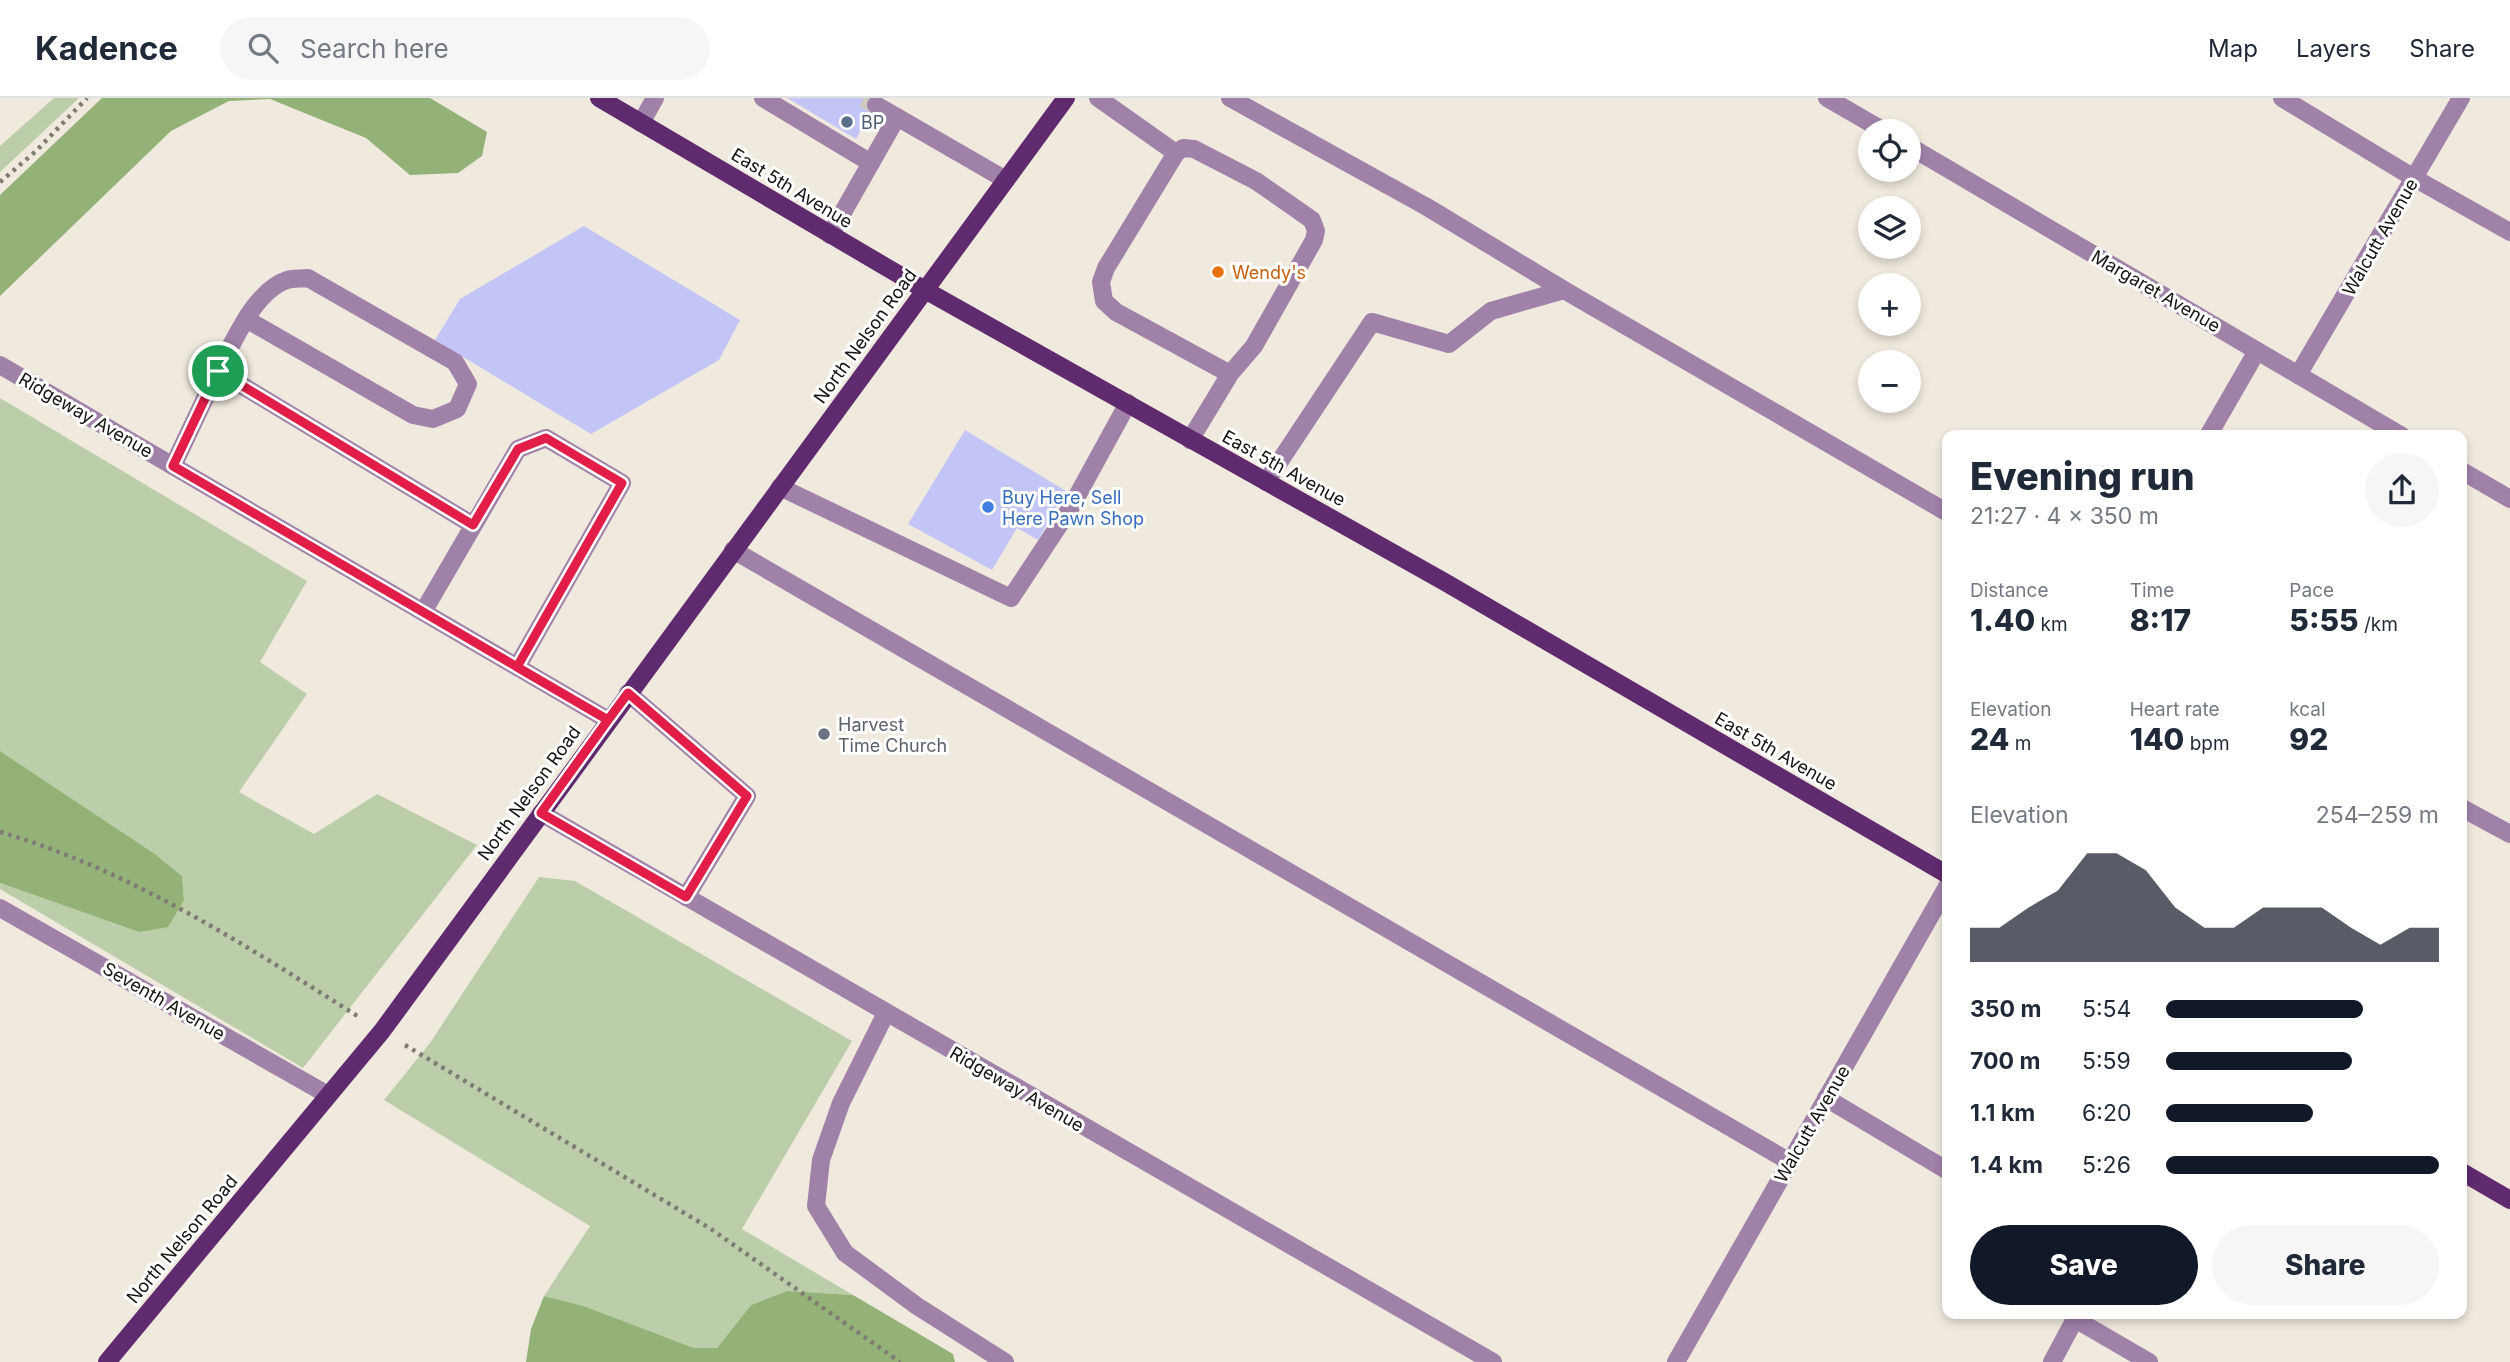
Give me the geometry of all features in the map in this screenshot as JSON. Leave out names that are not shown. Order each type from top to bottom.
[{"type":"main road","name":"East 5th Avenue","points":[[599,98],[925,290],[1443,581],[1942,872]]},
{"type":"main road","name":"North Nelson Road","points":[[107,1362],[382,1031],[1066,98]]},
{"type":"main road","points":[[2467,1175],[2510,1200]]},
{"type":"street","points":[[641,123],[655,98]]},
{"type":"street","points":[[762,98],[871,163]]},
{"type":"street","points":[[1098,98],[1176,153]]},
{"type":"street","points":[[1230,98],[1427,207],[1564,290],[1942,510]]},
{"type":"street","points":[[1827,98],[1863,119]]},
{"type":"street","points":[[2282,98],[2510,232]]},
{"type":"street","name":"Walcutt Avenue","points":[[2298,375],[2461,98]]},
{"type":"street","points":[[876,105],[1006,180]]},
{"type":"street","points":[[830,235],[897,117]]},
{"type":"street","points":[[1191,440],[1235,368],[1254,346],[1314,240],[1316,231],[1312,220],[1256,181],[1194,149],[1183,148],[1176,153],[1106,268],[1101,282],[1104,301],[1116,312],[1235,368]]},
{"type":"street","name":"Margaret Avenue","points":[[1921,153],[2392,430]]},
{"type":"street","points":[[173,466],[246,319],[272,288],[288,279],[308,278],[455,362],[468,384],[457,409],[433,419],[412,415],[246,319]]},
{"type":"street","points":[[1266,482],[1372,322],[1449,344],[1491,311],[1564,290]]},
{"type":"street","points":[[2211,430],[2257,351]]},
{"type":"street","name":"Ridgeway Avenue","points":[[0,365],[608,720]]},
{"type":"street","points":[[218,371],[473,525]]},
{"type":"street","points":[[780,486],[1011,598],[1077,496],[1128,403]]},
{"type":"street","points":[[423,612],[518,449],[546,438],[622,483],[517,667]]},
{"type":"street","points":[[2467,474],[2510,499]]},
{"type":"street","points":[[733,550],[1790,1163]]},
{"type":"street","points":[[628,693],[747,796],[686,897]]},
{"type":"street","points":[[2467,811],[2510,834]]},
{"type":"street","name":"Ridgeway Avenue","points":[[541,813],[1493,1362]]},
{"type":"street","name":"Walcutt Avenue","points":[[1676,1362],[1942,895]]},
{"type":"street","name":"Seventh Avenue","points":[[0,908],[328,1095]]},
{"type":"street","points":[[886,1013],[841,1103],[821,1160],[816,1206],[845,1253],[917,1306],[1005,1362]]},
{"type":"street","points":[[1826,1098],[1942,1167]]},
{"type":"street","points":[[2052,1362],[2075,1319]]},
{"type":"street","points":[[2079,1319],[2149,1362]]},
{"type":"path","points":[[0,182],[87,98]]},
{"type":"path","points":[[0,832],[89,863],[244,944],[382,1031],[711,1229],[900,1362]]},
{"type":"green space","points":[[54,98],[79,98],[0,172],[0,146]]},
{"type":"green space","points":[[102,98],[430,98],[487,132],[482,156],[458,173],[410,175],[366,138],[270,99],[229,101],[171,131],[0,296],[0,195]]},
{"type":"green space","points":[[0,398],[307,581],[260,662],[307,694],[239,792],[314,834],[377,794],[477,845],[303,1068],[0,889],[0,883],[139,932],[184,900],[182,876],[155,854],[0,751]]},
{"type":"green space","points":[[0,751],[155,854],[182,876],[184,900],[168,927],[139,932],[0,883]]},
{"type":"green space","points":[[539,877],[575,881],[852,1041],[742,1229],[853,1295],[787,1291],[751,1305],[717,1348],[694,1348],[584,1306],[544,1296],[590,1226],[384,1100],[430,1043]]},
{"type":"green space","points":[[787,1291],[853,1295],[953,1354],[955,1362],[526,1362],[531,1329],[544,1296],[584,1306],[694,1348],[717,1348],[751,1305]]},
{"type":"building","name":"BP","points":[[787,98],[880,98],[856,139]]},
{"type":"building","points":[[584,226],[740,320],[719,360],[591,434],[435,340],[460,299]]},
{"type":"building","name":"Buy Here, Sell Here Pawn Shop","points":[[965,430],[1066,491],[1038,540],[1017,528],[992,570],[908,524]]},
{"type":"tunnel","points":[[864,98],[876,105]]},
{"type":"place","name":"BP","points":[[847,122]]},
{"type":"place","name":"Wendy's","points":[[1218,272]]},
{"type":"place","name":"Buy Here, Sell Here Pawn Shop","points":[[988,507]]},
{"type":"place","name":"Harvest Time Church","points":[[824,734]]},
{"type":"route","points":[[218,371],[173,466],[517,667],[608,720],[541,813],[686,897],[747,796],[628,693],[608,720],[517,667],[622,483],[546,438],[518,449],[473,525],[218,371]]}]
